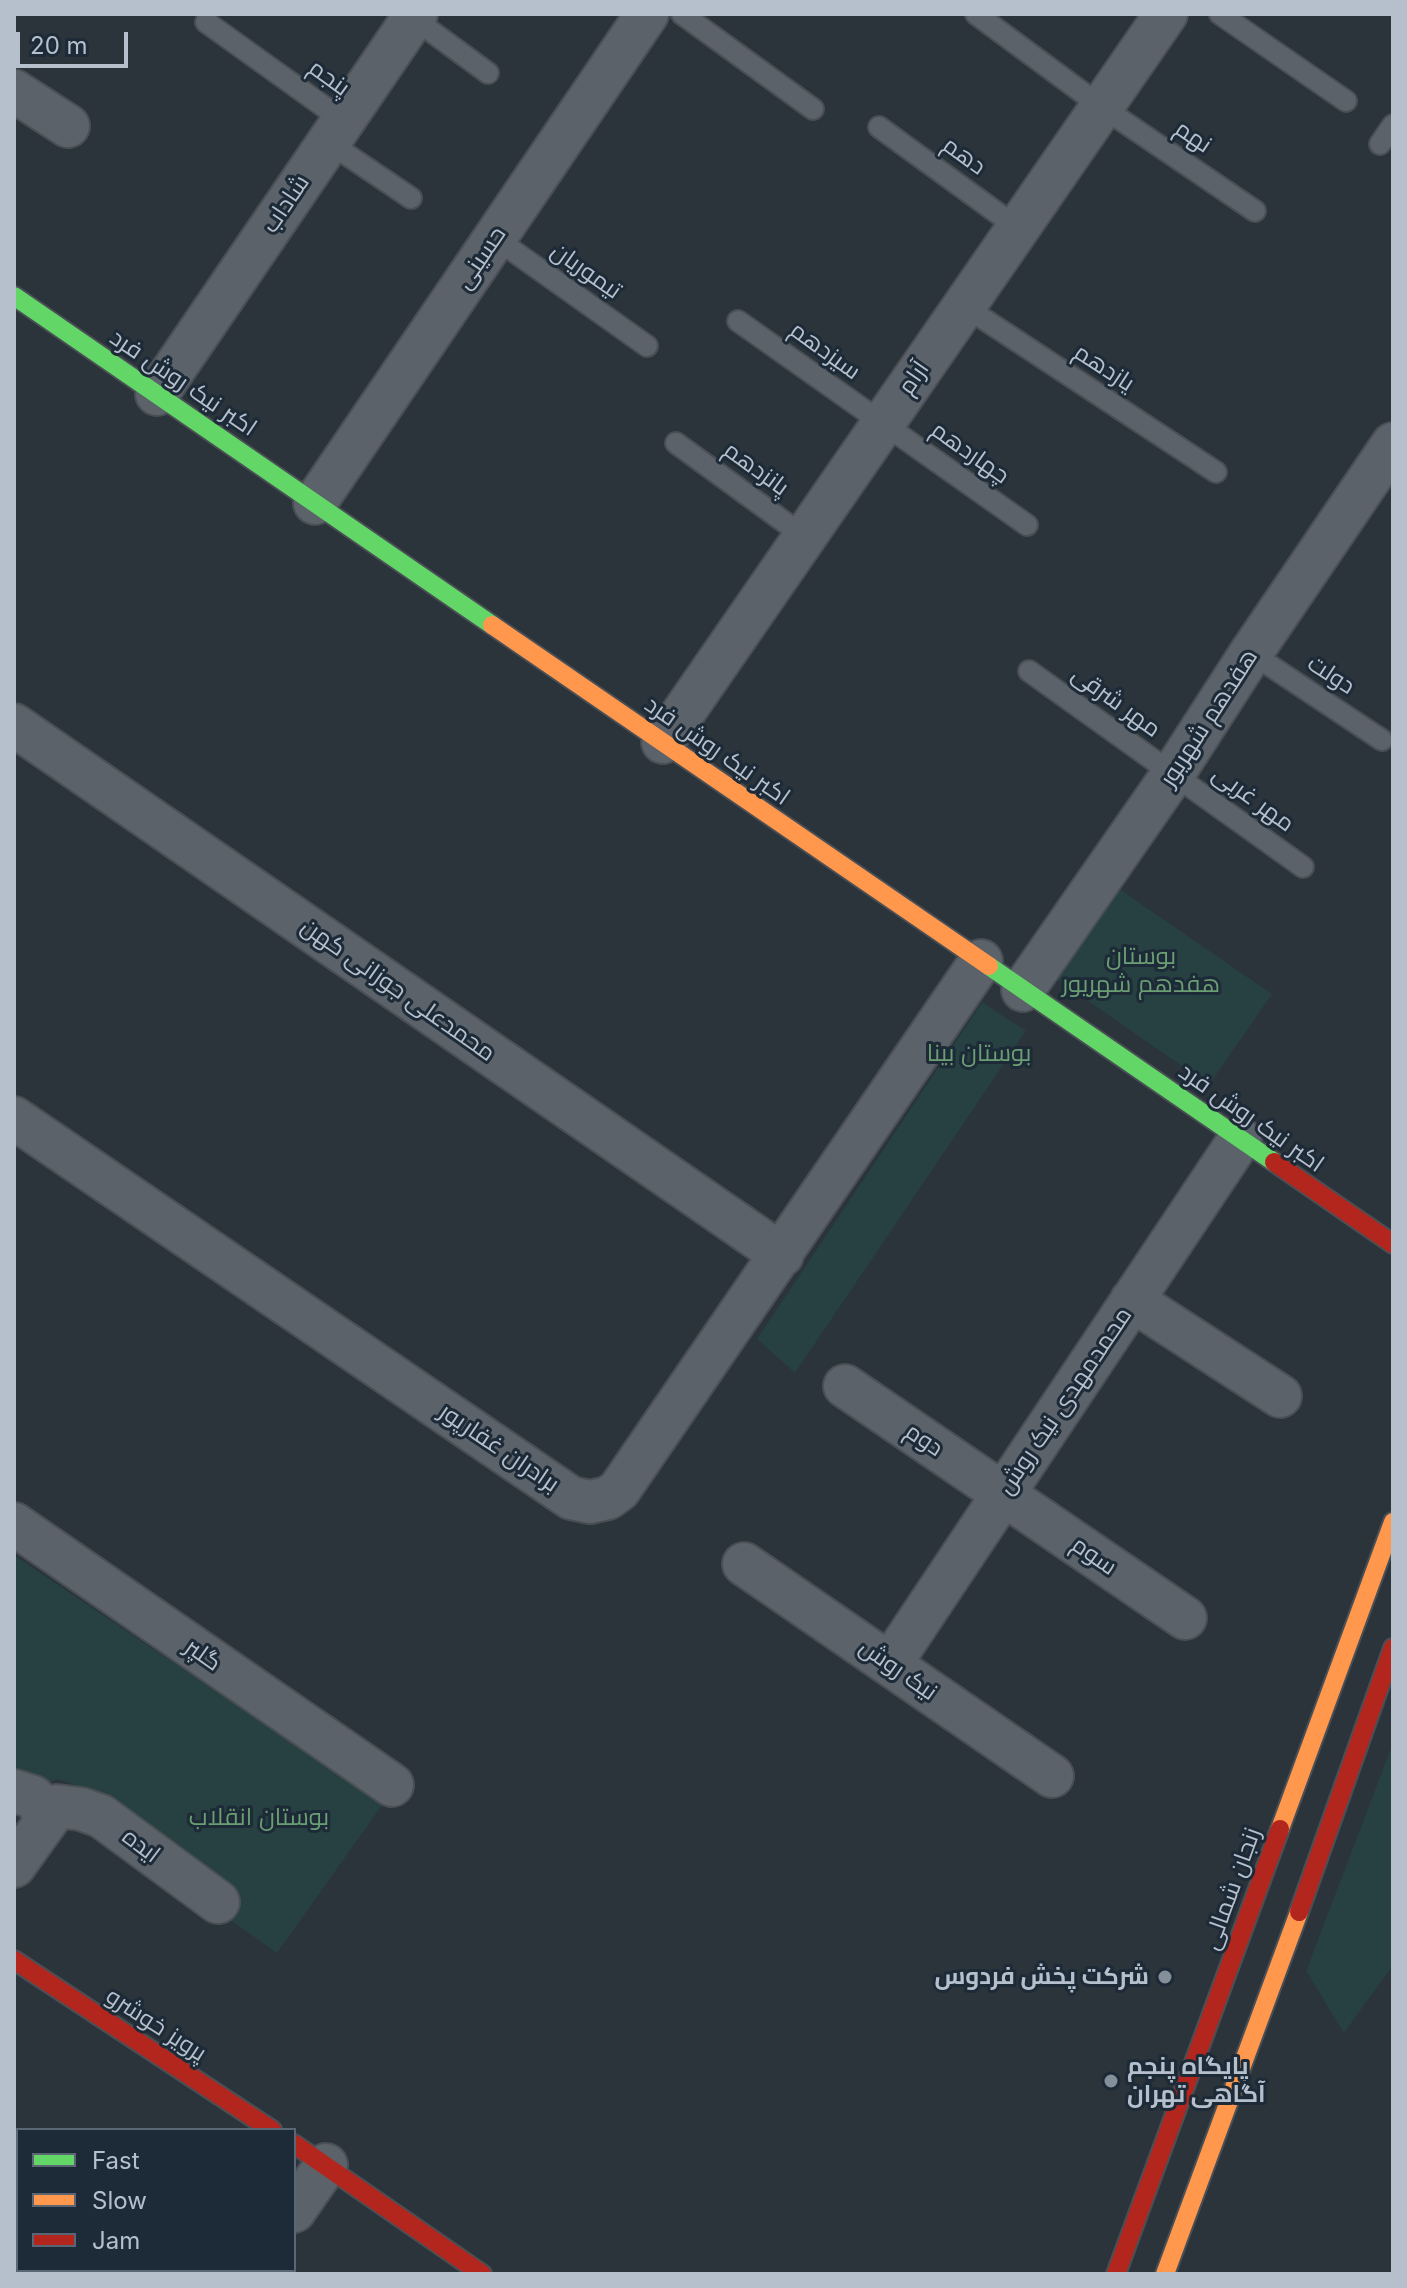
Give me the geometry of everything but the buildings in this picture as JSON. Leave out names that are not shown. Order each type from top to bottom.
[{"type":"street","name":"حسینی","points":[[315,503],[647,14]]},
{"type":"street","name":"آرام","points":[[663,742],[1166,14]]},
{"type":"street","name":"شاداب","points":[[157,394],[415,16]]},
{"type":"street","points":[[14,91],[68,126]]},
{"type":"street","name":"اکبر نیک روش فرد","points":[[14,296],[1393,1244]]},
{"type":"street","name":"هفدهم شهریور","points":[[1023,990],[1173,774],[1393,444]]},
{"type":"street","name":"محمدعلی جوزانی کهن","points":[[14,725],[782,1255]]},
{"type":"street","name":"برادران غفارپور","points":[[14,1118],[571,1498],[590,1502],[608,1498],[619,1490],[981,961]]},
{"type":"street","name":"محمدمهدی نیک روش","points":[[890,1664],[1240,1139]]},
{"type":"street","points":[[1132,1300],[1280,1396]]},
{"type":"street","name":"دوم","points":[[845,1386],[1003,1493]]},
{"type":"street","name":"سوم","points":[[1003,1493],[1185,1618]]},
{"type":"street","name":"زنجان شمالی","points":[[1116,2274],[1393,1522]]},
{"type":"street","name":"گلپر","points":[[14,1524],[392,1785]]},
{"type":"street","name":"نیک روش","points":[[744,1564],[1052,1776]]},
{"type":"street","points":[[1165,2274],[1251,2046],[1393,1648]]},
{"type":"street","points":[[14,1791],[33,1797],[51,1814],[14,1866]]},
{"type":"street","name":"ایده","points":[[51,1814],[81,1809],[101,1816],[218,1902]]},
{"type":"street","name":"پرویز خوشرو","points":[[14,1960],[269,2128]]},
{"type":"street","points":[[296,2204],[310,2155],[482,2274]]},
{"type":"lane","points":[[682,14],[813,109]]},
{"type":"lane","name":"نهم","points":[[976,14],[1102,107],[1255,211]]},
{"type":"lane","points":[[1220,14],[1346,101]]},
{"type":"lane","points":[[415,16],[488,73]]},
{"type":"lane","name":"پنجم","points":[[206,22],[411,198]]},
{"type":"lane","points":[[1380,144],[1393,125]]},
{"type":"lane","name":"دهم","points":[[879,127],[1018,228]]},
{"type":"lane","name":"تیموریان","points":[[495,238],[647,346]]},
{"type":"lane","name":"یازدهم","points":[[964,306],[1216,472]]},
{"type":"lane","name":"سیزدهم","points":[[738,321],[882,424]]},
{"type":"lane","name":"چهاردهم","points":[[882,424],[1027,525]]},
{"type":"lane","name":"پانزدهم","points":[[676,443],[805,537]]},
{"type":"lane","name":"دولت","points":[[1251,653],[1382,740]]},
{"type":"lane","name":"مهر شرقی","points":[[1029,671],[1173,774]]},
{"type":"lane","name":"مهر غربی","points":[[1173,774],[1303,867]]},
{"type":"green space","name":"بوستان هفدهم شهریور","points":[[1118,888],[1272,994],[1209,1085],[1055,978]]},
{"type":"green space","name":"بوستان بینا","points":[[982,1002],[1026,1031],[795,1373],[757,1339]]},
{"type":"green space","name":"بوستان انقلاب","points":[[14,1555],[383,1804],[277,1953],[219,1912],[228,1896],[78,1786],[57,1779],[45,1784],[14,1775]]},
{"type":"green space","points":[[1393,1743],[1393,1965],[1344,2033],[1306,1971]]},
{"type":"traffic: fast","points":[[14,296],[492,625]]},
{"type":"traffic: fast","points":[[989,966],[1274,1162]]},
{"type":"traffic: slow","points":[[492,625],[989,966]]},
{"type":"traffic: slow","points":[[1280,1829],[1393,1522]]},
{"type":"traffic: slow","points":[[1165,2274],[1299,1912]]},
{"type":"traffic: jam","points":[[1274,1162],[1393,1244]]},
{"type":"traffic: jam","points":[[1299,1912],[1393,1648]]},
{"type":"traffic: jam","points":[[1116,2274],[1280,1829]]},
{"type":"traffic: jam","points":[[14,1960],[269,2128]]},
{"type":"traffic: jam","points":[[296,2145],[482,2274]]},
{"type":"place","name":"شركت پخش فردوس","points":[[1165,1977]]},
{"type":"place","name":"پایگاه پنجم آگاهی تهران","points":[[1111,2081]]}]
